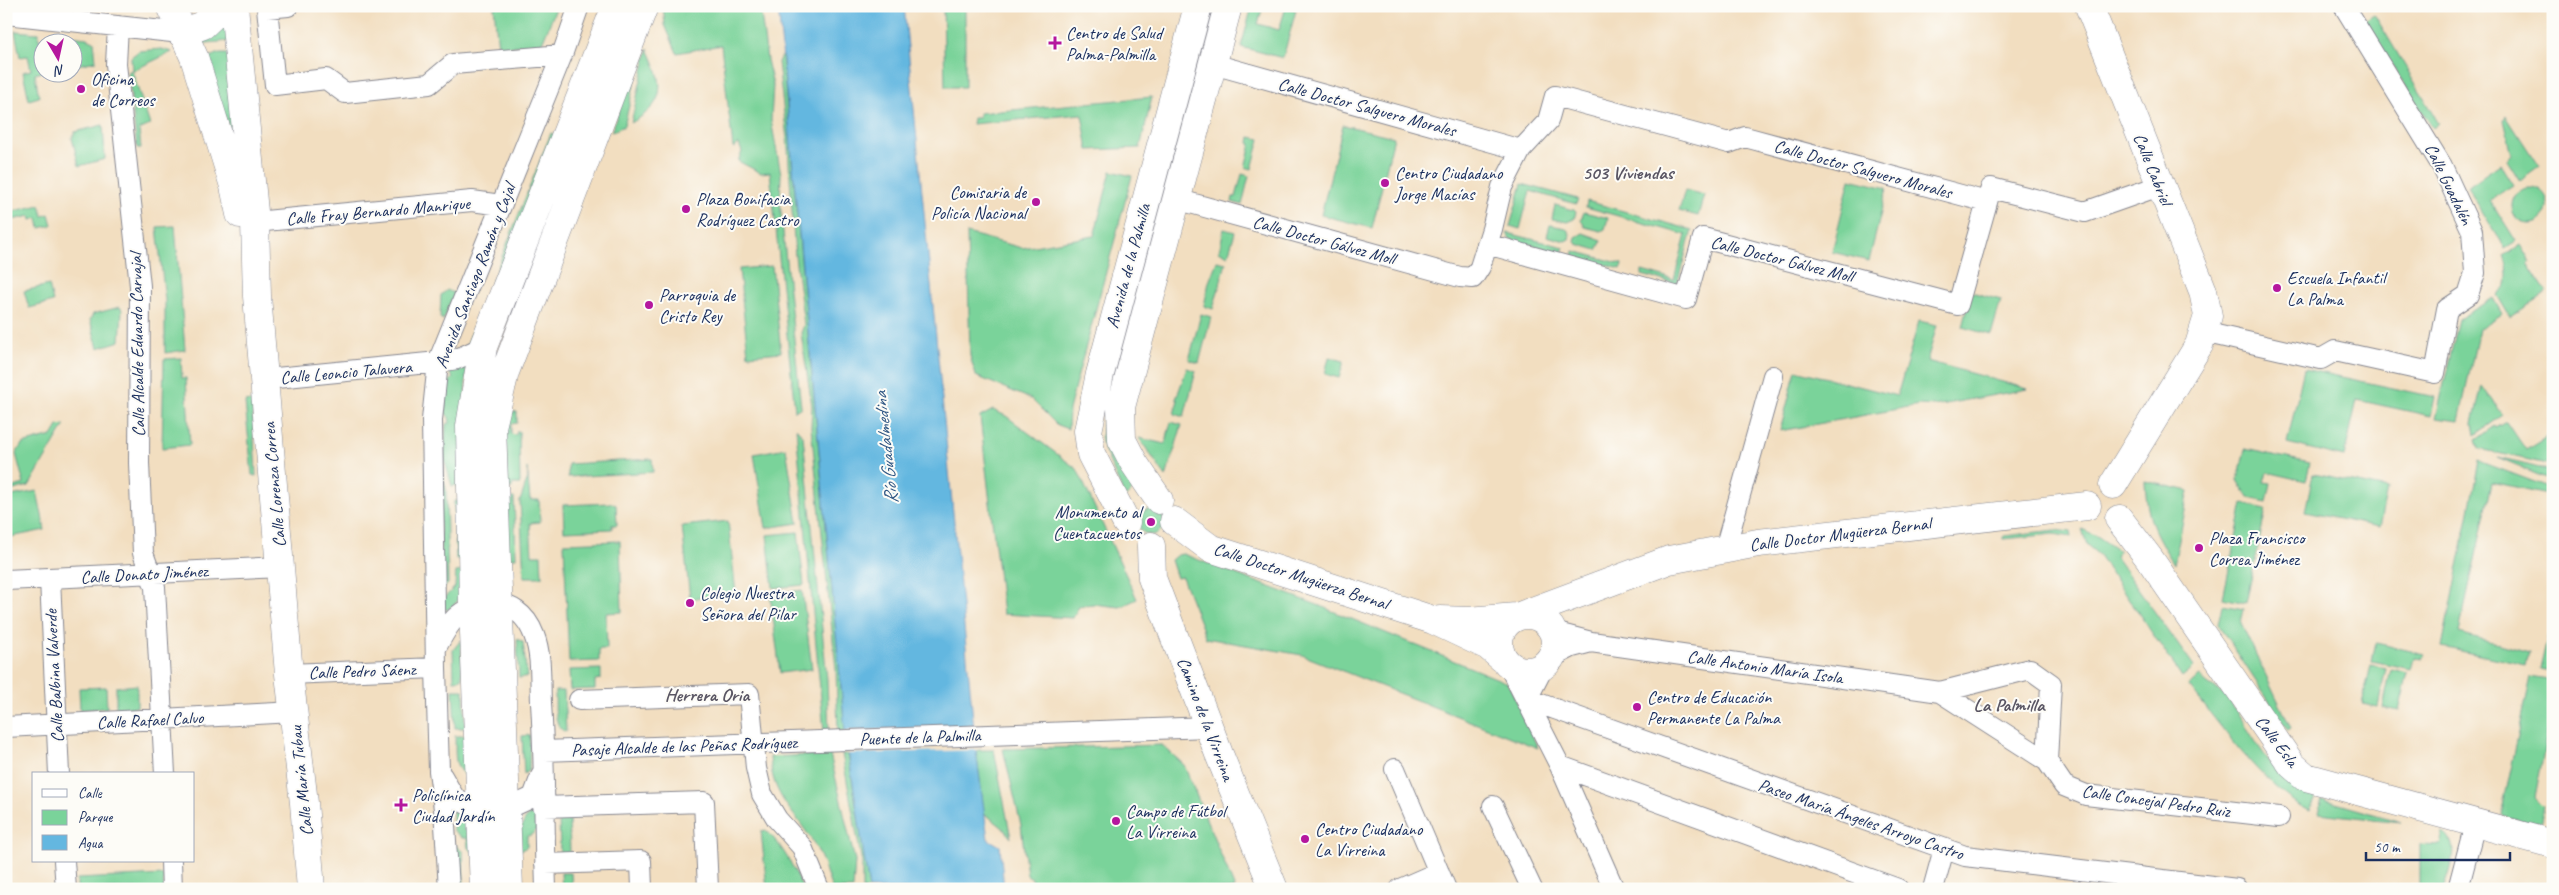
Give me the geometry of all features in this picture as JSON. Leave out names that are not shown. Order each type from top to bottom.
[{"type":"main road","name":"Calle Lorenza Correa","points":[[172,6],[181,32],[194,57],[234,186],[257,296]]},
{"type":"main road","points":[[181,32],[203,25],[223,6]]},
{"type":"main road","name":"Calle Lorenza Correa","points":[[234,6],[255,222],[257,296],[266,379],[289,674]]},
{"type":"main road","name":"Avenida Santiago Ramón y Cajal","points":[[484,889],[493,811],[486,604],[470,426],[483,347],[616,6]]},
{"type":"main road","name":"Avenida Santiago Ramón y Cajal","points":[[486,604],[492,427],[505,372],[644,6]]},
{"type":"main road","name":"Avenida de la Palmilla","points":[[1126,522],[1090,454],[1088,430],[1100,374],[1198,6]]},
{"type":"main road","name":"Avenida de la Palmilla","points":[[1166,511],[1134,463],[1122,440],[1121,407],[1228,6]]},
{"type":"main road","name":"Calle Cabriel","points":[[2089,6],[2159,186],[2203,291],[2208,316],[2193,356],[2112,485]]},
{"type":"main road","name":"Calle Lorenza Correa","points":[[234,186],[249,216],[255,222]]},
{"type":"main road","points":[[2102,484],[2112,485],[2121,491],[2125,500],[2125,510],[2119,519],[2109,523],[2099,522],[2091,516],[2086,506],[2088,496],[2093,488],[2102,484]]},
{"type":"main road","points":[[1151,499],[1166,511],[1168,538],[1151,546],[1133,539],[1126,522],[1131,508],[1137,502],[1151,499]]},
{"type":"main road","name":"Calle Doctor Mugüerza Bernal","points":[[1433,620],[1469,621],[1519,616],[1669,560],[1758,542],[2086,506]]},
{"type":"main road","name":"Calle Doctor Mugüerza Bernal","points":[[1166,511],[1210,548],[1433,620],[1488,646],[1505,661]]},
{"type":"main road","name":"Calle Esla","points":[[2119,519],[2292,765],[2306,777],[2553,844]]},
{"type":"main road","name":"Camino de la Virreina","points":[[1151,546],[1152,578],[1274,889]]},
{"type":"main road","name":"Calle Doctor Mugüerza Bernal","points":[[1550,646],[1599,585]]},
{"type":"main road","points":[[1519,616],[1541,619],[1550,646],[1527,672],[1516,670],[1505,661],[1499,650],[1499,634],[1506,624],[1519,616]]},
{"type":"main road","name":"Calle María Tubau","points":[[289,674],[311,889]]},
{"type":"main road","name":"Avenida Santiago Ramón y Cajal","points":[[493,811],[509,889]]},
{"type":"street","points":[[288,6],[267,8],[275,85],[326,79],[345,93],[429,84],[453,64],[562,55]]},
{"type":"street","name":"Avenida Santiago Ramón y Cajal","points":[[449,889],[444,809],[439,770],[436,668],[432,420],[438,362],[562,55],[579,6]]},
{"type":"street","name":"Calle Guadalén","points":[[2203,332],[2321,359],[2335,351],[2435,373],[2447,309],[2468,295],[2475,274],[2472,231],[2442,166],[2344,6]]},
{"type":"street","points":[[6,14],[181,32]]},
{"type":"street","name":"Calle Alcalde Eduardo Carvajal","points":[[118,26],[116,64],[140,286],[139,463],[143,554],[155,587],[165,772]]},
{"type":"street","name":"Calle Doctor Salguero Morales","points":[[1213,64],[1521,150],[1548,121],[1556,96],[1729,142],[1745,137],[1987,202]]},
{"type":"street","points":[[1487,244],[1502,186],[1521,150]]},
{"type":"street","points":[[1987,202],[1991,188],[2085,212],[2159,186]]},
{"type":"street","name":"Calle Doctor Gálvez Moll","points":[[1176,200],[1460,277],[1473,278],[1487,244],[1686,299],[1703,238],[1958,305],[1987,202]]},
{"type":"street","name":"Calle Fray Bernardo Manrique","points":[[255,222],[472,201],[501,205]]},
{"type":"street","name":"Calle Leoncio Talavera","points":[[266,379],[438,362],[457,359],[483,347]]},
{"type":"street","points":[[1725,549],[1773,376]]},
{"type":"street","name":"Calle Donato Jiménez","points":[[6,580],[281,567]]},
{"type":"street","name":"Calle Balbina Valverde","points":[[50,579],[59,772]]},
{"type":"street","points":[[486,604],[510,606],[516,610],[526,620],[534,635],[539,656],[544,751],[543,807],[546,889]]},
{"type":"street","name":"Avenida Santiago Ramón y Cajal","points":[[436,648],[446,628],[458,614],[486,604]]},
{"type":"street","name":"Calle Antonio María Isola","points":[[1550,646],[1591,642],[1940,692]]},
{"type":"street","points":[[1527,699],[1550,646]]},
{"type":"street","points":[[1505,661],[1527,699],[1560,766],[1614,889]]},
{"type":"street","name":"Calle Pedro Sáenz","points":[[289,674],[436,668]]},
{"type":"street","points":[[2030,670],[2051,684],[2047,761],[1940,692],[2030,670]]},
{"type":"street","points":[[579,700],[750,694],[753,743],[762,794],[777,819],[802,848],[819,889]]},
{"type":"street","name":"Paseo María Ángeles Arroyo Castro","points":[[1527,699],[1966,856],[2237,889]]},
{"type":"street","name":"Calle Rafael Calvo","points":[[6,727],[294,712]]},
{"type":"street","name":"Puente de la Palmilla","points":[[825,741],[1209,726]]},
{"type":"street","name":"Pasaje Alcalde de las Peñas Rodríguez","points":[[544,751],[825,741]]},
{"type":"street","name":"Calle Concejal Pedro Ruiz","points":[[2047,761],[2064,786],[2086,795],[2279,817]]},
{"type":"street","points":[[1560,766],[1898,889]]},
{"type":"street","points":[[1396,769],[1442,881],[1400,889]]},
{"type":"street","name":"Avenida Santiago Ramón y Cajal","points":[[439,770],[454,796],[493,811]]},
{"type":"street","points":[[493,811],[533,798],[543,772]]},
{"type":"street","points":[[543,807],[704,802],[708,889]]},
{"type":"street","points":[[1493,806],[1532,889]]},
{"type":"street","points":[[2458,889],[2475,824]]},
{"type":"street","points":[[1934,889],[1944,849]]},
{"type":"street","points":[[545,864],[641,861],[642,889]]},
{"type":"street","points":[[64,862],[66,889]]},
{"type":"street","points":[[171,862],[172,889]]},
{"type":"green space","points":[[494,6],[557,6],[542,43],[498,48]]},
{"type":"green space","points":[[663,6],[760,6],[767,60],[773,85],[771,120],[781,174],[780,202],[801,407],[795,411],[770,172],[761,173],[738,161],[742,152],[739,144],[733,148],[721,45],[677,53],[665,25]]},
{"type":"green space","points":[[943,6],[965,6],[965,87],[945,87]]},
{"type":"green space","points":[[1252,6],[1263,6],[1258,24],[1279,30],[1286,7],[1296,10],[1283,58],[1241,47]]},
{"type":"green space","points":[[2374,14],[2439,123],[2433,128],[2363,21]]},
{"type":"green space","points":[[223,21],[231,41],[206,43],[198,49],[198,37]]},
{"type":"green space","points":[[15,31],[32,32],[32,82],[36,82],[39,97],[29,100],[23,72],[31,70],[28,56],[20,57]]},
{"type":"green space","points":[[82,37],[94,41],[96,61],[82,64]]},
{"type":"green space","points":[[645,41],[624,126],[611,132]]},
{"type":"green space","points":[[161,49],[172,52],[132,71],[150,125],[139,130],[141,148],[137,148],[128,72],[132,70],[131,57],[139,51]]},
{"type":"green space","points":[[648,49],[658,73],[659,92],[657,100],[651,108],[643,116],[631,123]]},
{"type":"green space","points":[[216,54],[232,54],[238,150],[203,61]]},
{"type":"green space","points":[[782,55],[845,731],[838,731],[836,669],[811,427],[812,406],[801,333],[804,325],[795,256],[788,148],[778,62]]},
{"type":"green space","points":[[1152,97],[1140,148],[1088,150],[1082,114],[972,124],[973,118],[979,118],[979,113]]},
{"type":"green space","points":[[1183,105],[1190,107],[1151,253],[1146,254],[1144,251]]},
{"type":"green space","points":[[2506,116],[2539,167],[2520,181],[2507,160],[2512,154],[2504,120]]},
{"type":"green space","points":[[103,125],[105,159],[79,166],[72,138],[75,132]]},
{"type":"green space","points":[[1343,125],[1394,137],[1372,228],[1321,215]]},
{"type":"green space","points":[[551,133],[556,135],[479,334],[466,347]]},
{"type":"green space","points":[[1250,137],[1260,139],[1252,169],[1245,167],[1251,144],[1249,143]]},
{"type":"green space","points":[[2500,164],[2513,185],[2490,200],[2516,241],[2505,248],[2467,187]]},
{"type":"green space","points":[[1111,171],[1132,176],[1074,390],[1069,410],[1068,429],[1057,425],[1031,399],[976,376],[970,356],[967,233],[1022,248],[1094,236]]},
{"type":"green space","points":[[1242,174],[1249,176],[1242,205],[1232,202],[1233,197],[1236,197]]},
{"type":"green space","points":[[1850,179],[1887,188],[1869,261],[1832,252]]},
{"type":"green space","points":[[1522,184],[1578,199],[1576,204],[1530,191],[1520,229],[1510,226]]},
{"type":"green space","points":[[2530,188],[2537,189],[2543,193],[2547,199],[2547,213],[2543,219],[2537,223],[2530,224],[2523,223],[2517,219],[2513,213],[2512,206],[2513,199],[2517,193],[2523,189]]},
{"type":"green space","points":[[1685,190],[1704,195],[1698,216],[1679,211]]},
{"type":"green space","points":[[1587,201],[1692,230],[1677,284],[1642,275],[1642,271],[1674,280],[1686,235],[1586,207]]},
{"type":"green space","points":[[40,205],[43,216],[49,214],[52,225],[40,228],[38,218],[31,220],[30,216],[8,221],[6,213]]},
{"type":"green space","points":[[1555,205],[1574,210],[1576,212],[1574,219],[1567,222],[1552,219]]},
{"type":"green space","points":[[1584,212],[1608,218],[1605,229],[1601,231],[1585,227],[1581,220]]},
{"type":"green space","points":[[1550,225],[1566,228],[1570,234],[1569,239],[1565,241],[1547,236]]},
{"type":"green space","points":[[175,226],[185,350],[165,353],[165,300],[157,227]]},
{"type":"green space","points":[[1224,229],[1235,232],[1228,256],[1219,251]]},
{"type":"green space","points":[[1507,233],[1564,247],[1562,253],[1510,239]]},
{"type":"green space","points":[[1583,233],[1602,240],[1597,250],[1575,242],[1576,237]]},
{"type":"green space","points":[[2520,245],[2530,262],[2528,263],[2547,293],[2510,317],[2497,295],[2502,291],[2508,277],[2504,255]]},
{"type":"green space","points":[[1574,251],[1622,264],[1621,269],[1573,256]]},
{"type":"green space","points":[[1217,261],[1226,263],[1213,309],[1204,306],[1209,282]]},
{"type":"green space","points":[[772,266],[781,352],[748,355],[739,269]]},
{"type":"green space","points":[[49,285],[53,302],[29,308],[24,291]]},
{"type":"green space","points":[[447,290],[454,293],[454,295],[443,320],[440,318],[441,295]]},
{"type":"green space","points":[[1971,292],[2001,300],[1991,335],[1962,327]]},
{"type":"green space","points":[[2493,298],[2502,314],[2479,329],[2459,421],[2436,418],[2459,319]]},
{"type":"green space","points":[[120,307],[122,310],[120,341],[98,348],[90,320],[93,314]]},
{"type":"green space","points":[[1201,314],[1211,317],[1199,363],[1189,360]]},
{"type":"green space","points":[[1919,321],[1937,325],[1927,361],[2028,389],[1934,406],[1919,405],[1780,431],[1796,370],[1897,396]]},
{"type":"green space","points":[[1329,357],[1344,361],[1339,378],[1325,374]]},
{"type":"green space","points":[[181,358],[182,378],[186,378],[190,445],[162,448],[164,359]]},
{"type":"green space","points":[[467,361],[460,485],[452,486],[444,458],[446,424],[450,423],[449,417],[446,414],[445,394],[447,385],[453,378],[450,373]]},
{"type":"green space","points":[[1187,368],[1196,371],[1184,417],[1174,414],[1178,400],[1176,399]]},
{"type":"green space","points":[[2304,369],[2435,397],[2431,416],[2357,400],[2344,457],[2287,443]]},
{"type":"green space","points":[[1109,383],[1115,385],[1140,488],[1133,490],[1125,497],[1101,442],[1103,413]]},
{"type":"green space","points":[[2482,385],[2503,415],[2475,435],[2473,423]]},
{"type":"green space","points":[[252,401],[256,476],[252,475],[245,402]]},
{"type":"green space","points":[[993,410],[1006,416],[1077,469],[1137,599],[1120,607],[1093,604],[1079,606],[1073,618],[1003,614],[980,417]]},
{"type":"green space","points":[[506,411],[517,412],[517,423],[511,424],[511,434],[516,435],[517,431],[519,431],[520,484],[512,484],[512,488],[508,488],[508,498],[514,498],[516,558],[507,558]]},
{"type":"green space","points":[[1171,422],[1182,425],[1166,477],[1139,438],[1165,444]]},
{"type":"green space","points":[[2507,422],[2526,450],[2553,433],[2548,464],[2479,449],[2476,440],[2495,426],[2496,428]]},
{"type":"green space","points":[[65,425],[29,486],[6,492],[6,489],[24,484],[16,454],[22,444],[52,436],[58,426]]},
{"type":"green space","points":[[796,428],[803,436],[827,679],[829,732],[824,732]]},
{"type":"green space","points":[[786,448],[798,523],[766,528],[754,454]]},
{"type":"green space","points":[[2245,449],[2310,463],[2306,481],[2267,472],[2264,482],[2271,483],[2267,502],[2248,498],[2238,480]]},
{"type":"green space","points":[[2497,458],[2553,471],[2553,481]]},
{"type":"green space","points":[[438,459],[446,489],[448,584],[442,589]]},
{"type":"green space","points":[[652,459],[653,472],[568,477],[568,464]]},
{"type":"green space","points":[[2479,461],[2553,489],[2553,495],[2492,482],[2459,633],[2529,652],[2526,665],[2442,647]]},
{"type":"green space","points":[[2313,474],[2387,489],[2379,527],[2305,512]]},
{"type":"green space","points":[[528,478],[530,500],[539,500],[540,522],[530,523],[532,555],[541,555],[542,577],[524,577],[520,501]]},
{"type":"green space","points":[[2145,481],[2189,491],[2174,564],[2153,525],[2148,506]]},
{"type":"green space","points":[[37,491],[45,530],[6,538],[6,497]]},
{"type":"green space","points":[[454,501],[461,501],[463,559],[456,559]]},
{"type":"green space","points":[[612,503],[616,505],[617,525],[612,525],[612,529],[564,531],[563,505]]},
{"type":"green space","points":[[2243,504],[2266,509],[2246,603],[2223,598]]},
{"type":"green space","points":[[1151,509],[1160,513],[1164,522],[1160,531],[1151,535],[1142,531],[1138,522],[1142,513]]},
{"type":"green space","points":[[728,521],[736,594],[690,599],[682,526]]},
{"type":"green space","points":[[2082,529],[2097,536],[2119,551],[2115,556],[2194,667],[2182,677],[2099,555],[2087,545]]},
{"type":"green space","points":[[2055,530],[2071,532],[2072,537],[2054,534],[2004,539],[2004,536]]},
{"type":"green space","points":[[798,532],[804,585],[773,588],[767,535]]},
{"type":"green space","points":[[620,541],[622,612],[606,613],[607,649],[599,649],[599,661],[569,662],[564,543]]},
{"type":"green space","points":[[1183,554],[1320,606],[1508,683],[1538,748],[1302,655],[1206,638],[1182,577],[1177,578],[1171,560],[1177,555]]},
{"type":"green space","points":[[464,571],[459,598],[452,607],[447,610],[443,608],[443,599],[455,587],[456,572]]},
{"type":"green space","points":[[802,590],[812,669],[780,673],[770,594]]},
{"type":"green space","points":[[2222,605],[2244,609],[2241,623],[2291,728],[2288,730],[2218,624]]},
{"type":"green space","points":[[2549,631],[2553,632],[2553,672],[2540,669]]},
{"type":"green space","points":[[517,639],[523,642],[527,677],[519,678]]},
{"type":"green space","points":[[461,640],[462,679],[454,680],[453,650]]},
{"type":"green space","points":[[2376,643],[2424,654],[2423,658],[2414,657],[2411,669],[2372,661]]},
{"type":"green space","points":[[2371,665],[2386,668],[2378,707],[2362,704]]},
{"type":"green space","points":[[601,669],[601,679],[595,680],[595,689],[570,690],[569,670]]},
{"type":"green space","points":[[2391,669],[2408,673],[2399,711],[2383,708]]},
{"type":"green space","points":[[2200,676],[2206,683],[2226,697],[2264,754],[2285,778],[2316,798],[2310,811],[2276,788],[2244,755],[2188,685]]},
{"type":"green space","points":[[2531,677],[2553,681],[2553,703],[2535,798],[2544,807],[2540,826],[2501,815]]},
{"type":"green space","points":[[137,685],[137,707],[116,708],[116,687]]},
{"type":"green space","points":[[106,687],[107,708],[80,710],[79,688]]},
{"type":"green space","points":[[453,690],[464,690],[465,728],[455,728]]},
{"type":"green space","points":[[555,691],[564,691],[566,732],[557,720]]},
{"type":"green space","points":[[530,735],[529,770],[524,774],[522,736]]},
{"type":"green space","points":[[455,736],[465,736],[466,775],[457,763]]},
{"type":"green space","name":"Campo de Fútbol La Virreina","points":[[1162,745],[1184,765],[1235,889],[1033,889],[1032,878],[1027,875],[1021,825],[1003,749]]},
{"type":"green space","points":[[976,750],[994,750],[1011,838],[1002,827],[984,813]]},
{"type":"green space","points":[[830,754],[855,861],[853,889],[832,889],[816,847],[779,793],[770,757]]},
{"type":"green space","points":[[842,754],[848,754],[869,889],[862,889],[862,863]]},
{"type":"green space","points":[[2322,799],[2401,822],[2318,813]]},
{"type":"green space","points":[[456,808],[468,819],[473,852],[468,848],[467,838],[462,838],[453,830],[453,810]]},
{"type":"green space","points":[[535,808],[540,827],[527,836],[527,847],[519,851],[522,827]]},
{"type":"green space","points":[[559,815],[569,815],[570,854],[560,854]]},
{"type":"green space","points":[[766,830],[788,858],[803,889],[767,889],[761,831]]},
{"type":"green space","points":[[2443,833],[2449,838],[2453,851],[2444,888],[2420,889],[2420,844],[2440,845]]},
{"type":"green space","points":[[454,844],[463,852],[464,889],[455,889]]},
{"type":"green space","points":[[561,873],[571,873],[572,889],[562,889]]},
{"type":"green space","points":[[163,875],[164,889],[77,889],[77,879]]},
{"type":"water","name":"Río Guadalmedina","points":[[778,6],[904,6],[976,750],[988,839],[1000,846],[1004,889],[869,889],[845,731]]},
{"type":"pier","points":[[976,726],[978,750],[846,754],[843,731]]},
{"type":"place","name":"Centro de Salud Palma-Palmilla","points":[[1055,43]]},
{"type":"place","name":"Oficina de Correos","points":[[81,89]]},
{"type":"place","name":"Centro Ciudadano Jorge Macías","points":[[1385,183]]},
{"type":"place","name":"Comisaria de Policía Nacional","points":[[1036,202]]},
{"type":"place","name":"Plaza Bonifacia Rodríguez Castro","points":[[686,209]]},
{"type":"place","name":"Escuela Infantil La Palma","points":[[2277,288]]},
{"type":"place","name":"Parroquia de Cristo Rey","points":[[649,305]]},
{"type":"place","name":"Monumento al Cuentacuentos","points":[[1151,522]]},
{"type":"place","name":"Plaza Francisco Correa Jiménez","points":[[2199,548]]},
{"type":"place","name":"Colegio Nuestra Señora del Pilar","points":[[690,603]]},
{"type":"place","name":"Centro de Educación Permanente La Palma","points":[[1637,707]]},
{"type":"place","name":"Policlínica Ciudad Jardín","points":[[401,805]]},
{"type":"place","name":"Campo de Fútbol La Virreina","points":[[1116,821]]},
{"type":"place","name":"Centro Ciudadano La Virreina","points":[[1305,839]]},
{"type":"district","name":"503 Viviendas","points":[[1628,172]]},
{"type":"district","name":"Herrera Oria","points":[[707,694]]},
{"type":"district","name":"La Palmilla","points":[[2009,704]]}]
